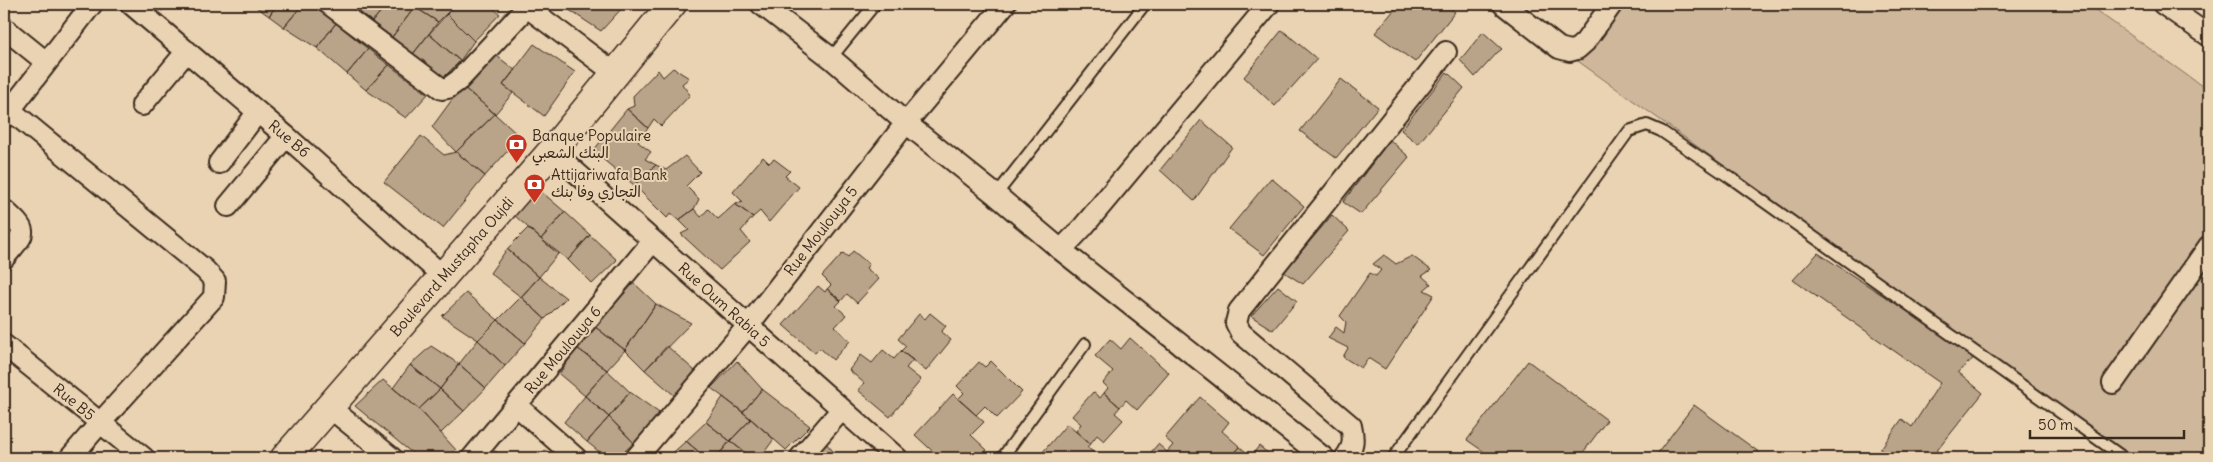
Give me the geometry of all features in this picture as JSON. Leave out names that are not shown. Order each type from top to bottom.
[{"type":"main road","name":"Boulevard Mustapha Oujdi","points":[[285,458],[552,152],[672,4]]},
{"type":"street","points":[[70,458],[100,422],[214,297],[215,281],[197,264],[7,114],[92,4]]},
{"type":"street","name":"Rue B6","points":[[131,4],[286,136],[444,277]]},
{"type":"street","points":[[328,4],[442,89],[448,88],[459,80],[525,5],[616,74]]},
{"type":"street","points":[[760,4],[831,58],[906,123],[1061,250],[1324,458]]},
{"type":"street","name":"Rue Moulouya 5","points":[[636,458],[747,327],[906,123],[1004,4]]},
{"type":"street","points":[[1061,250],[1083,227],[1269,4]]},
{"type":"street","points":[[1503,4],[1559,48],[1570,51],[1577,50],[1585,42],[1612,4]]},
{"type":"street","points":[[2163,4],[2209,36]]},
{"type":"street","points":[[4,28],[46,62]]},
{"type":"street","points":[[142,104],[188,51]]},
{"type":"street","points":[[1345,458],[1352,450],[1354,440],[1351,426],[1241,332],[1236,323],[1239,311],[1446,52]]},
{"type":"street","points":[[219,163],[257,113]]},
{"type":"street","points":[[228,206],[286,136]]},
{"type":"street","name":"Rue Oum Rabia 5","points":[[552,152],[747,327],[897,458]]},
{"type":"street","points":[[4,210],[20,225],[22,232],[4,258]]},
{"type":"street","name":"Rue Moulouya 6","points":[[472,458],[653,241]]},
{"type":"street","points":[[2113,383],[2209,246]]},
{"type":"street","name":"Rue B5","points":[[4,345],[144,458]]},
{"type":"street","points":[[516,405],[576,458]]},
{"type":"street","points":[[329,407],[392,458]]},
{"type":"street","points":[[800,458],[842,409]]},
{"type":"lane","points":[[831,58],[875,4]]},
{"type":"lane","points":[[996,195],[1145,4]]},
{"type":"lane","points":[[1393,458],[1629,131],[1647,125],[1661,131],[1736,181],[2124,458]]},
{"type":"lane","points":[[1002,458],[1085,344]]},
{"type":"shaded area","points":[[1604,4],[2087,4],[2209,91],[2209,458],[2133,458],[1568,54]]},
{"type":"building","points":[[153,4],[169,4],[162,11]]},
{"type":"building","points":[[252,4],[277,4],[269,16]]},
{"type":"building","points":[[277,4],[303,4],[284,27],[269,16]]},
{"type":"building","points":[[303,4],[311,4],[336,23],[317,48],[284,27]]},
{"type":"building","points":[[357,4],[387,4],[372,22],[354,7]]},
{"type":"building","points":[[387,4],[410,4],[415,7],[392,37],[372,22]]},
{"type":"building","points":[[410,4],[456,4],[438,22]]},
{"type":"building","points":[[456,4],[488,4],[500,14],[474,41],[447,14]]},
{"type":"building","points":[[569,4],[619,4],[623,7],[601,31],[566,8]]},
{"type":"building","points":[[1399,4],[1445,4],[1455,12],[1415,62],[1375,33]]},
{"type":"building","points":[[415,7],[438,22],[413,54],[392,37]]},
{"type":"building","points":[[447,14],[474,41],[460,61],[429,34]]},
{"type":"building","points":[[336,23],[368,49],[347,74],[317,48]]},
{"type":"building","points":[[1282,30],[1317,59],[1275,106],[1244,77]]},
{"type":"building","points":[[1483,32],[1502,49],[1475,77],[1460,60]]},
{"type":"building","points":[[429,34],[460,61],[444,77],[413,54]]},
{"type":"building","points":[[534,44],[575,72],[544,116],[503,85]]},
{"type":"building","points":[[368,49],[389,65],[366,90],[347,74]]},
{"type":"building","points":[[493,53],[515,70],[503,85],[513,93],[495,114],[462,86]]},
{"type":"building","points":[[389,65],[428,94],[406,118],[366,90]]},
{"type":"building","points":[[673,68],[689,78],[682,84],[690,95],[661,126],[654,119],[648,128],[627,109],[634,106],[633,96],[658,70],[663,77]]},
{"type":"building","points":[[1447,72],[1464,88],[1418,144],[1401,130]]},
{"type":"building","points":[[1341,79],[1378,107],[1336,158],[1300,131]]},
{"type":"building","points":[[462,86],[495,114],[456,152],[432,127]]},
{"type":"building","points":[[627,109],[648,128],[638,142],[651,152],[645,159],[656,165],[634,185],[593,151]]},
{"type":"building","points":[[495,114],[520,137],[485,176],[456,152]]},
{"type":"building","points":[[1201,120],[1232,147],[1194,201],[1160,170]]},
{"type":"building","points":[[421,136],[444,155],[456,152],[485,176],[443,228],[384,182]]},
{"type":"building","points":[[1390,140],[1409,157],[1361,214],[1343,202]]},
{"type":"building","points":[[685,156],[700,172],[686,186],[699,199],[694,209],[679,220],[671,213],[667,218],[634,185],[656,165],[666,170]]},
{"type":"building","points":[[763,157],[769,163],[774,159],[790,171],[785,176],[799,187],[769,222],[760,211],[753,217],[735,204],[743,202],[733,192]]},
{"type":"building","points":[[1271,178],[1304,206],[1264,255],[1229,229]]},
{"type":"building","points":[[537,188],[565,212],[541,239],[514,215]]},
{"type":"building","points":[[735,204],[753,217],[741,231],[750,242],[720,270],[681,234],[689,230],[679,220],[694,209],[701,217],[708,209],[718,219]]},
{"type":"building","points":[[565,212],[590,235],[568,260],[541,239]]},
{"type":"building","points":[[1332,215],[1349,231],[1303,284],[1284,272]]},
{"type":"building","points":[[528,228],[558,254],[539,277],[507,249]]},
{"type":"building","points":[[590,235],[617,260],[592,284],[568,260]]},
{"type":"building","points":[[507,249],[539,277],[521,297],[490,273]]},
{"type":"building","points":[[853,251],[869,264],[866,268],[879,279],[857,303],[847,294],[841,301],[827,289],[831,285],[822,276],[843,253],[848,257]]},
{"type":"building","points":[[1818,253],[1976,356],[1958,372],[1983,393],[1931,458],[1874,458],[1902,419],[1912,427],[1940,383],[1793,280]]},
{"type":"building","points":[[1384,255],[1396,264],[1412,256],[1431,270],[1422,276],[1431,284],[1424,290],[1434,295],[1385,369],[1368,358],[1361,368],[1343,357],[1348,348],[1328,338],[1336,327],[1344,333],[1346,322],[1340,316],[1370,273],[1376,276],[1381,270],[1373,264]]},
{"type":"building","points":[[539,277],[566,298],[545,319],[521,297]]},
{"type":"building","points":[[634,283],[656,304],[625,350],[594,326]]},
{"type":"building","points":[[818,286],[825,292],[827,289],[841,301],[836,306],[846,315],[835,327],[850,341],[833,360],[820,348],[815,353],[783,325]]},
{"type":"building","points":[[1278,286],[1297,301],[1273,330],[1251,316]]},
{"type":"building","points":[[466,293],[498,320],[478,340],[442,316]]},
{"type":"building","points":[[521,297],[545,319],[525,343],[498,320]]},
{"type":"building","points":[[656,304],[691,323],[645,370],[625,350]]},
{"type":"building","points":[[930,313],[946,326],[941,332],[951,340],[926,371],[901,351],[906,346],[898,339],[919,314],[925,319]]},
{"type":"building","points":[[498,320],[525,343],[505,366],[478,340]]},
{"type":"building","points":[[594,326],[625,350],[607,370],[577,348]]},
{"type":"building","points":[[1130,338],[1169,373],[1137,410],[1126,400],[1120,407],[1104,393],[1108,388],[1103,383],[1113,371],[1095,356],[1110,339],[1121,349]]},
{"type":"building","points":[[478,340],[505,366],[486,388],[459,364]]},
{"type":"building","points":[[431,346],[459,364],[440,389],[410,365]]},
{"type":"building","points":[[667,346],[695,371],[675,396],[645,370]]},
{"type":"building","points":[[577,348],[607,370],[585,396],[559,374]]},
{"type":"building","points":[[883,350],[894,359],[901,351],[913,360],[906,368],[921,380],[890,417],[858,390],[864,383],[849,370],[861,355],[872,363]]},
{"type":"building","points":[[737,361],[762,389],[743,412],[711,388]]},
{"type":"building","points":[[991,361],[1022,392],[997,418],[985,406],[976,415],[958,399],[964,393],[957,386],[979,362],[985,367]]},
{"type":"building","points":[[1528,361],[1607,420],[1579,458],[1493,458],[1467,440]]},
{"type":"building","points":[[459,364],[486,388],[464,411],[440,389]]},
{"type":"building","points":[[410,365],[440,389],[419,409],[393,388]]},
{"type":"building","points":[[607,370],[630,392],[609,417],[585,396]]},
{"type":"building","points":[[383,380],[419,409],[456,450],[448,458],[418,458],[355,406]]},
{"type":"building","points":[[440,389],[464,411],[441,433],[419,409]]},
{"type":"building","points":[[762,389],[810,426],[786,450],[743,412]]},
{"type":"building","points":[[630,392],[662,415],[634,443],[609,417]]},
{"type":"building","points":[[1093,392],[1100,398],[1104,393],[1120,407],[1115,413],[1123,420],[1104,441],[1097,435],[1090,444],[1076,431],[1081,424],[1072,416]]},
{"type":"building","points":[[953,394],[984,422],[971,435],[987,450],[979,458],[940,458],[915,435]]},
{"type":"building","points":[[585,396],[609,417],[587,442],[564,422]]},
{"type":"building","points":[[723,397],[751,419],[730,441],[706,422]]},
{"type":"building","points":[[1200,397],[1229,422],[1222,431],[1240,447],[1230,458],[1214,458],[1208,454],[1204,458],[1174,458],[1167,452],[1173,445],[1165,438]]},
{"type":"building","points":[[1694,405],[1767,458],[1654,458]]},
{"type":"building","points":[[609,417],[634,443],[617,458],[607,458],[587,442]]},
{"type":"building","points":[[751,419],[774,439],[760,458],[752,458],[730,441]]},
{"type":"building","points":[[706,422],[730,441],[716,458],[706,458],[686,441]]},
{"type":"building","points":[[1067,424],[1090,444],[1087,447],[1098,456],[1095,458],[1046,458],[1041,454]]},
{"type":"building","points":[[686,441],[706,458],[667,458]]},
{"type":"building","points":[[730,441],[752,458],[716,458]]},
{"type":"building","points":[[825,442],[839,458],[810,458]]},
{"type":"building","points":[[1158,444],[1167,452],[1174,458],[1146,458]]},
{"type":"building","points":[[1259,446],[1274,458],[1230,458],[1240,447],[1251,456]]},
{"type":"building","points":[[545,450],[556,458],[538,458]]},
{"type":"building","points":[[495,451],[505,458],[489,458]]},
{"type":"place","name":"Banque Populaire البنك الشعبي","points":[[516,164]]},
{"type":"place","name":"Attijariwafa Bank التجاري وفا بنك","points":[[535,203]]}]
